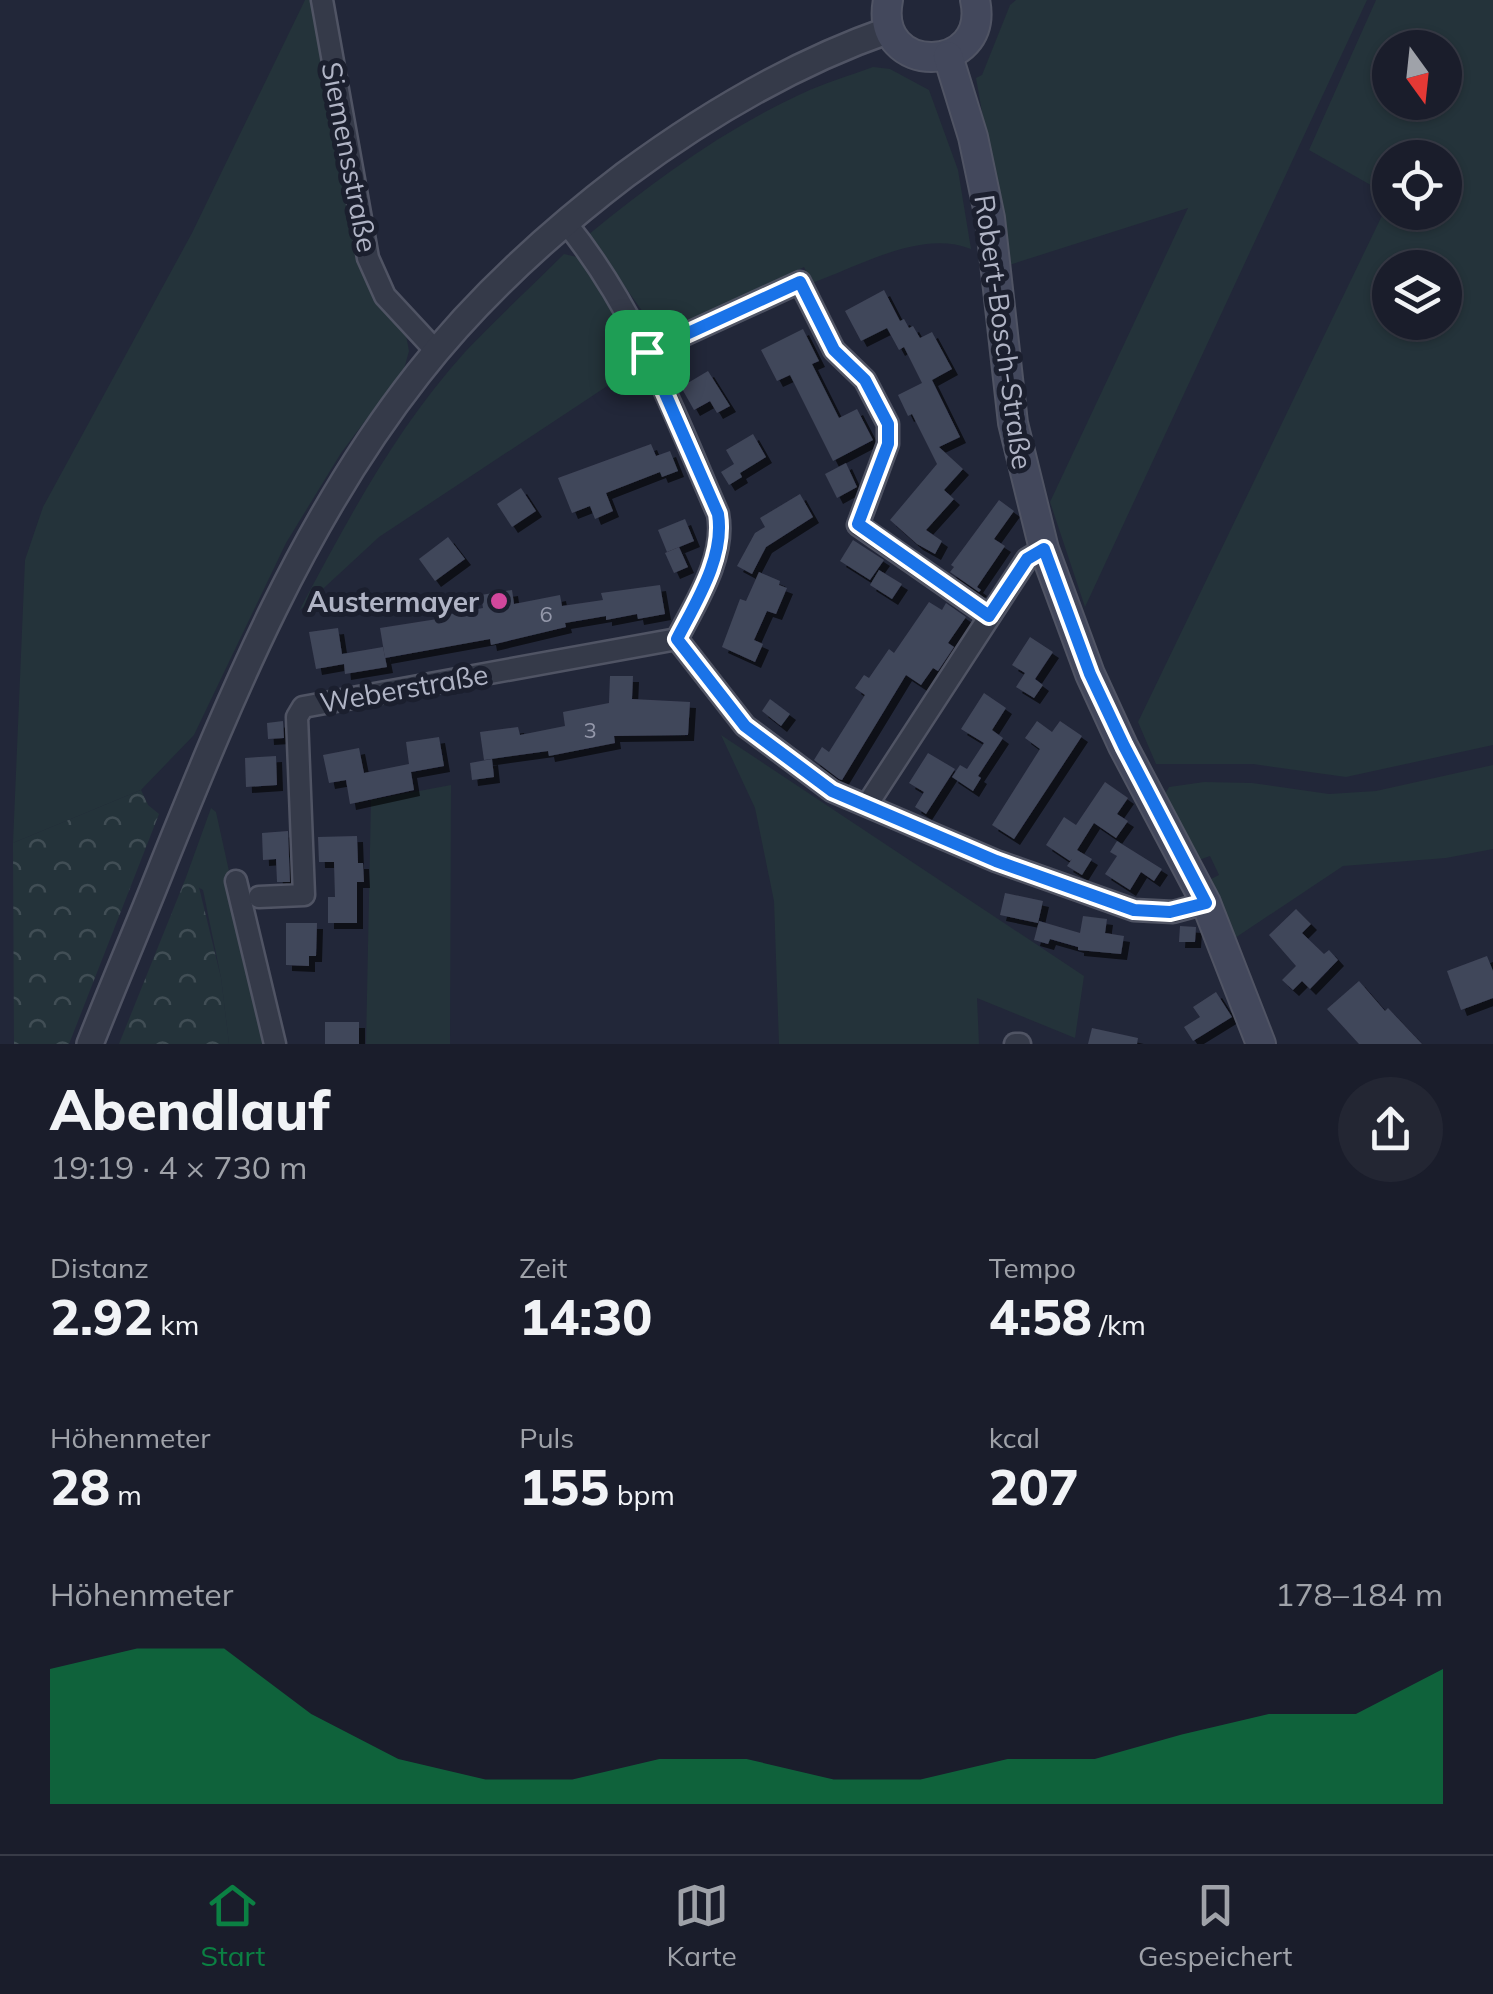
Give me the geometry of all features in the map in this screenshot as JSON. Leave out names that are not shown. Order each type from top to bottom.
[{"type":"main road","points":[[888,0],[886,18],[890,30],[907,51],[920,57],[948,56],[968,41],[978,18],[976,0]]},
{"type":"main road","name":"Robert-Bosch-Straße","points":[[948,56],[973,137],[990,218],[1013,423],[1044,549],[1090,674],[1206,903],[1261,1044]]},
{"type":"street","name":"Siemensstraße","points":[[322,0],[368,258],[384,296],[436,351]]},
{"type":"street","points":[[90,1044],[203,763],[267,623],[352,466],[436,351],[510,272],[629,172],[702,122],[806,64],[890,30]]},
{"type":"street","points":[[566,223],[617,294],[647,352],[718,514],[718,551],[677,639],[745,726],[832,791],[996,861],[1134,910],[1170,912],[1206,903]]},
{"type":"street","points":[[647,352],[800,282],[834,350],[865,380],[888,424],[888,444],[858,524],[989,616]]},
{"type":"street","points":[[867,805],[1027,559],[1044,549]]},
{"type":"street","name":"Weberstraße","points":[[260,897],[304,894],[297,717],[306,705],[677,639]]},
{"type":"street","points":[[236,881],[276,1044]]},
{"type":"green space","points":[[305,0],[316,0],[346,172],[405,330],[409,351],[404,369],[341,453],[286,543],[194,735],[141,790],[13,843],[25,560],[43,507],[192,233]]},
{"type":"green space","points":[[1016,0],[1367,0],[1085,607],[1050,502],[1188,208],[1009,265],[976,78],[982,75],[1010,5]]},
{"type":"green space","points":[[1376,0],[1493,0],[1493,745],[1346,777],[1253,764],[1156,764],[1138,722],[1375,230],[1462,230],[1462,140],[1372,140],[1372,186],[1309,150]]},
{"type":"green space","points":[[873,67],[890,69],[929,90],[958,170],[971,249],[932,243],[911,246],[812,283],[804,267],[660,336],[588,235],[664,176],[744,124],[810,90]]},
{"type":"green space","points":[[564,254],[581,258],[615,305],[642,363],[379,537],[299,611],[354,510],[440,381]]},
{"type":"green space","points":[[721,735],[1084,976],[1075,1038],[977,998],[979,1044],[779,1044],[774,901],[755,808]]},
{"type":"green space","points":[[1493,765],[1493,849],[1446,858],[1343,866],[1235,938],[1209,880],[1219,875],[1210,856],[1199,860],[1165,794],[1169,787],[1204,782],[1252,783],[1329,794],[1376,791]]},
{"type":"green space","points":[[451,785],[450,1044],[366,1044],[371,800]]},
{"type":"green space","points":[[141,790],[148,805],[159,814],[69,1044],[14,1044],[13,843]]},
{"type":"green space","points":[[211,808],[216,812],[267,1044],[229,1044],[221,978],[203,890],[185,880]]},
{"type":"green space","points":[[196,875],[221,978],[229,1044],[119,1044],[185,880]]},
{"type":"building","points":[[884,290],[900,321],[904,319],[909,328],[913,326],[920,338],[932,332],[952,369],[932,380],[960,437],[939,447],[963,469],[944,490],[954,499],[926,530],[942,541],[935,554],[890,520],[937,464],[898,395],[922,383],[904,347],[899,350],[887,328],[861,341],[845,311]]},
{"type":"building","points":[[803,329],[819,361],[812,364],[839,418],[857,409],[873,440],[833,461],[790,375],[777,381],[761,350]]},
{"type":"building","points":[[708,371],[730,406],[717,413],[710,401],[694,410],[681,387]]},
{"type":"building","points":[[753,434],[766,457],[729,485],[721,472],[734,464],[726,450]]},
{"type":"building","points":[[651,444],[656,456],[670,451],[678,471],[662,477],[660,472],[606,493],[613,511],[595,519],[590,506],[572,513],[558,478]]},
{"type":"building","points":[[846,463],[857,487],[837,498],[825,474]]},
{"type":"building","points":[[521,488],[536,511],[512,527],[497,504]]},
{"type":"building","points":[[800,494],[813,517],[766,547],[752,574],[737,566],[755,533],[765,527],[760,518]]},
{"type":"building","points":[[999,500],[1014,511],[994,539],[1005,546],[977,587],[979,592],[950,572],[954,567],[951,565]]},
{"type":"building","points":[[685,519],[694,541],[667,552],[658,530]]},
{"type":"building","points":[[448,537],[465,559],[435,581],[419,559]]},
{"type":"building","points":[[853,540],[884,560],[870,580],[840,561]]},
{"type":"building","points":[[679,547],[688,567],[674,573],[665,553]]},
{"type":"building","points":[[879,570],[902,584],[892,599],[870,585]]},
{"type":"building","points":[[759,572],[787,588],[776,614],[767,611],[754,640],[763,644],[755,662],[722,647],[740,599],[746,601]]},
{"type":"building","points":[[660,585],[665,614],[638,619],[637,614],[606,620],[606,616],[565,623],[566,627],[491,645],[490,639],[385,658],[380,628],[483,608],[481,595],[512,590],[514,604],[560,595],[562,606],[603,600],[601,593]]},
{"type":"building","points":[[929,602],[942,610],[946,603],[966,617],[948,643],[954,647],[938,671],[933,668],[921,685],[906,675],[842,780],[839,779],[814,760],[822,747],[829,752],[865,695],[855,688],[864,675],[869,678],[889,649],[894,653]]},
{"type":"building","points":[[338,628],[342,654],[383,647],[387,667],[345,674],[344,664],[316,669],[309,632]]},
{"type":"building","points":[[1030,637],[1053,652],[1035,679],[1043,685],[1034,698],[1016,687],[1025,673],[1012,665]]},
{"type":"building","points":[[610,676],[633,676],[632,699],[690,702],[688,735],[614,736],[615,743],[549,756],[548,751],[484,760],[480,732],[518,727],[520,735],[565,726],[563,712],[609,703]]},
{"type":"building","points":[[984,693],[1006,708],[992,730],[1003,738],[978,776],[981,778],[973,791],[952,777],[960,765],[967,769],[984,743],[961,729]]},
{"type":"building","points":[[770,699],[790,714],[781,726],[762,711]]},
{"type":"building","points":[[283,721],[284,738],[268,739],[267,723]]},
{"type":"building","points":[[1037,721],[1052,732],[1060,721],[1082,736],[1014,839],[992,825],[1040,749],[1025,738]]},
{"type":"building","points":[[439,737],[444,766],[411,772],[414,790],[350,804],[346,780],[329,783],[323,755],[359,748],[364,773],[409,764],[406,742]]},
{"type":"building","points":[[928,753],[955,769],[926,814],[915,807],[924,792],[909,783]]},
{"type":"building","points":[[276,756],[277,785],[246,787],[245,758]]},
{"type":"building","points":[[492,759],[494,777],[472,780],[470,763]]},
{"type":"building","points":[[1105,782],[1128,798],[1117,814],[1128,821],[1116,838],[1094,823],[1077,850],[1092,859],[1082,875],[1067,866],[1072,859],[1046,845],[1064,817],[1076,825]]},
{"type":"building","points":[[288,831],[290,882],[277,882],[276,859],[263,860],[262,833]]},
{"type":"building","points":[[357,836],[358,863],[363,863],[364,882],[357,882],[357,923],[328,923],[328,897],[335,897],[334,862],[319,862],[318,837]]},
{"type":"building","points":[[1117,841],[1162,869],[1154,881],[1141,872],[1130,890],[1105,874],[1117,856],[1110,852]]},
{"type":"building","points":[[1005,893],[1043,901],[1038,923],[1000,915]]},
{"type":"building","points":[[1296,909],[1311,924],[1302,933],[1324,954],[1329,950],[1338,960],[1310,989],[1302,981],[1293,990],[1282,980],[1296,966],[1269,935]]},
{"type":"building","points":[[1083,916],[1107,919],[1105,933],[1124,936],[1121,954],[1078,950],[1050,939],[1048,944],[1034,940],[1039,921],[1080,933]]},
{"type":"building","points":[[286,923],[317,923],[316,956],[309,956],[309,966],[286,965]]},
{"type":"building","points":[[1180,926],[1196,927],[1195,942],[1179,942]]},
{"type":"building","points":[[1487,956],[1493,971],[1493,998],[1461,1010],[1447,971]]},
{"type":"building","points":[[1359,981],[1422,1044],[1359,1044],[1327,1009]]},
{"type":"building","points":[[1216,992],[1232,1017],[1193,1041],[1184,1027],[1200,1017],[1193,1007]]},
{"type":"building","points":[[325,1022],[359,1022],[359,1044],[325,1044]]},
{"type":"building","points":[[1092,1028],[1138,1038],[1137,1044],[1088,1044]]},
{"type":"place","name":"Austermayer","points":[[499,601]]},
{"type":"route","points":[[800,282],[834,350],[865,380],[888,424],[888,444],[858,524],[989,616],[1027,559],[1044,549],[1090,674],[1206,903],[1178,912],[1134,910],[996,861],[832,791],[745,726],[677,639],[718,551],[720,527],[718,514],[647,352],[800,282]]}]
